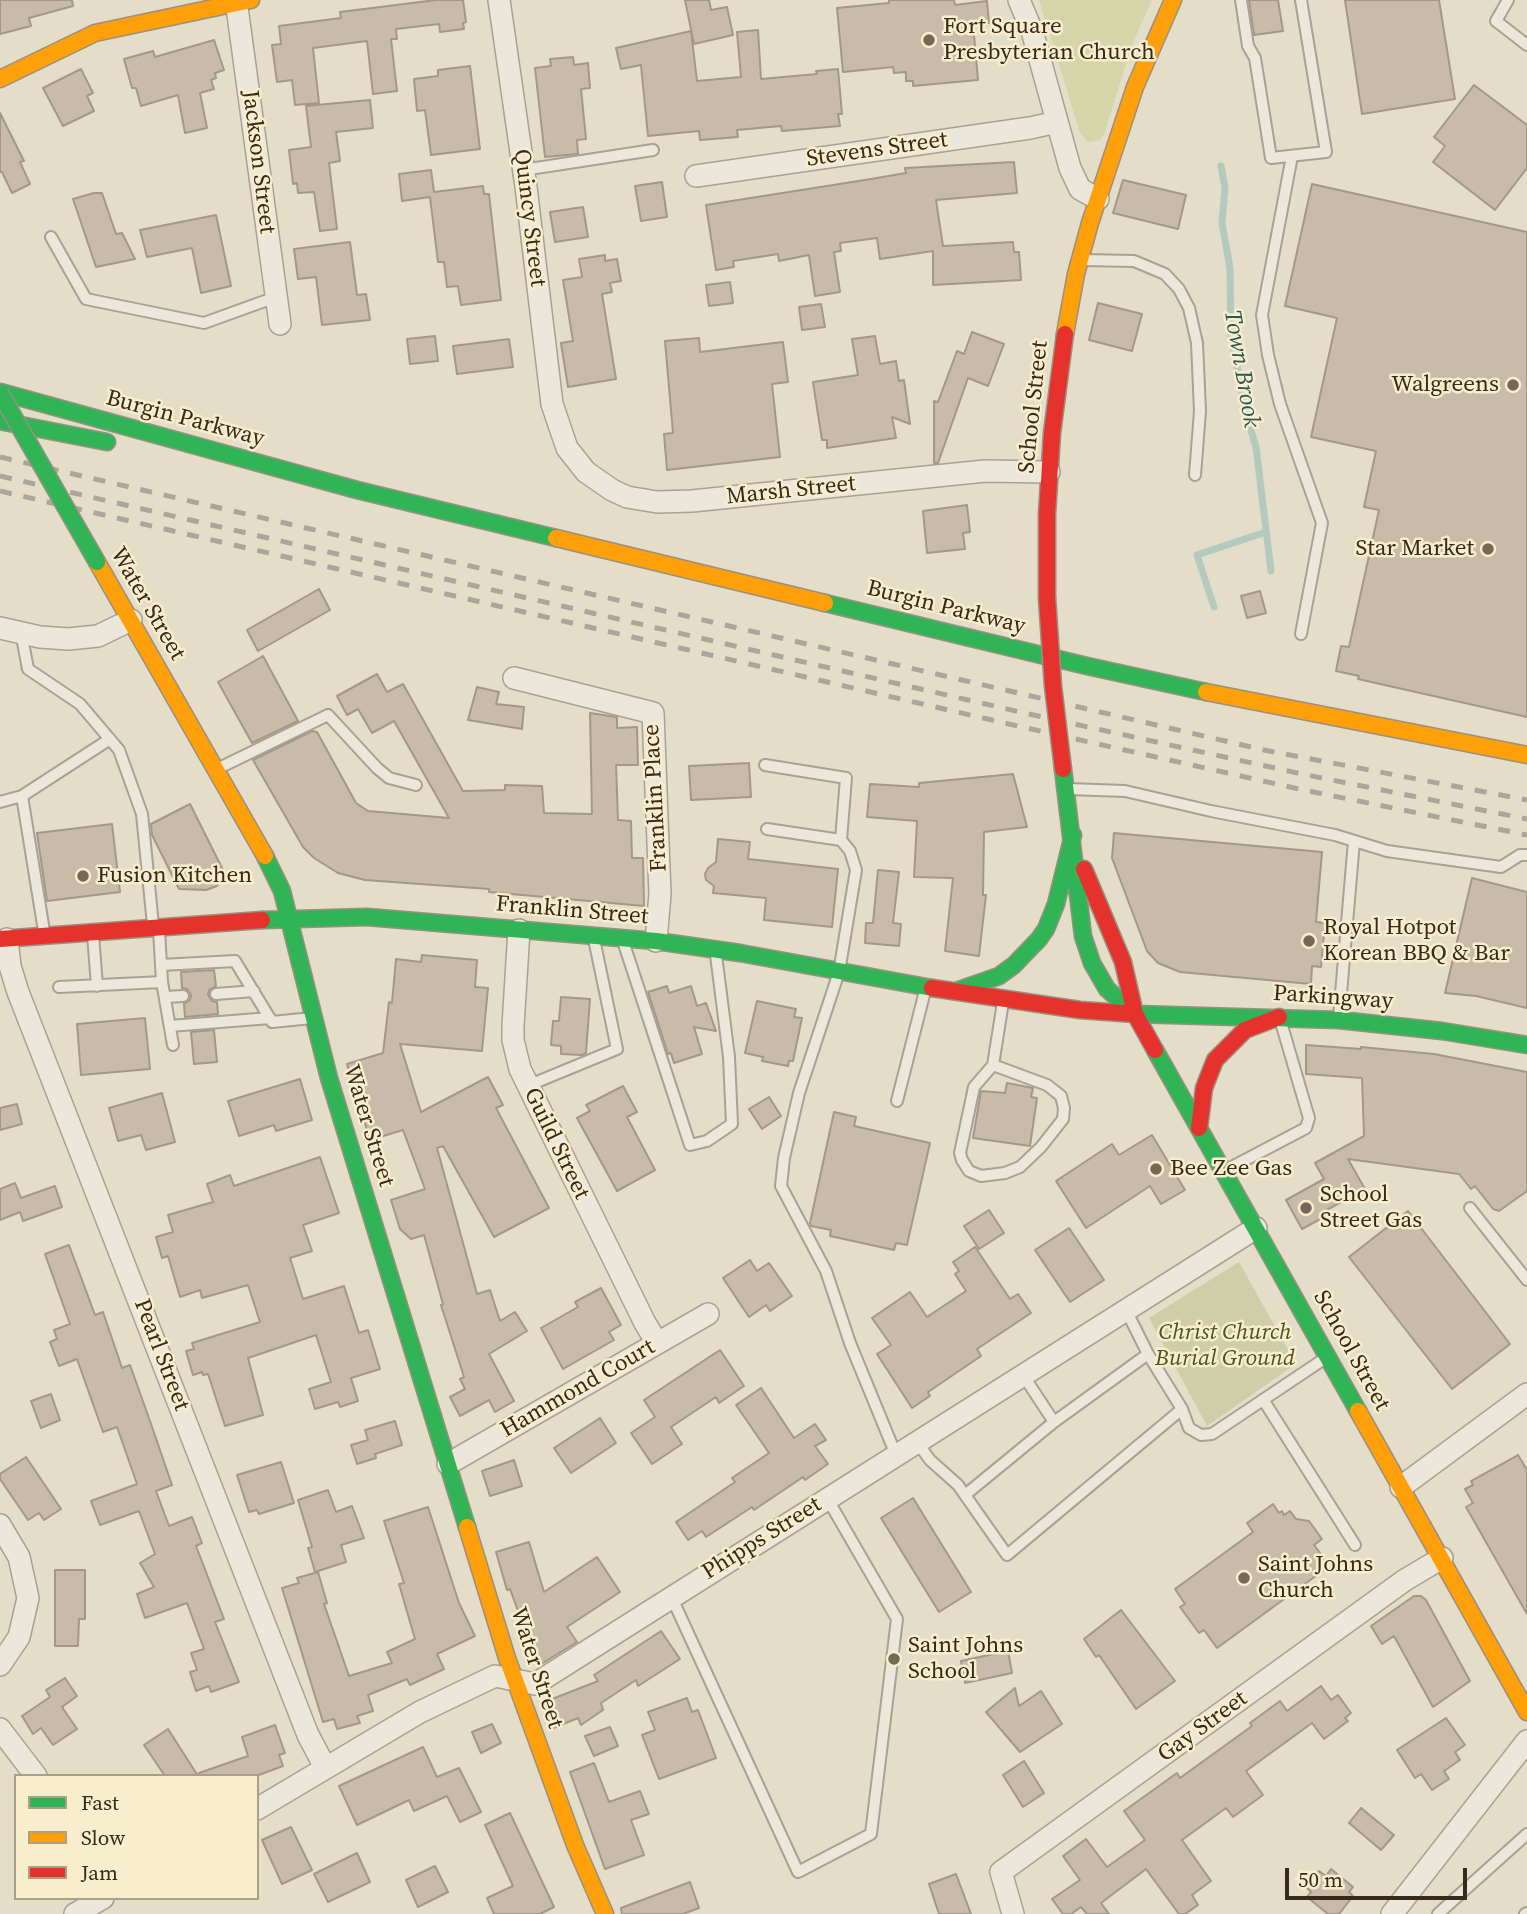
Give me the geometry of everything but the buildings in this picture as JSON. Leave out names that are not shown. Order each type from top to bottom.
[{"type":"main road","name":"School Street","points":[[1135,1014],[1107,989],[1093,963],[1080,920],[1073,835],[1053,685],[1047,598],[1049,472],[1062,351],[1080,260],[1135,87],[1173,0]]},
{"type":"main road","points":[[0,79],[95,33],[241,1]]},
{"type":"main road","name":"Burgin Parkway","points":[[0,392],[357,490],[1184,687],[1527,755]]},
{"type":"main road","name":"Water Street","points":[[0,392],[274,872],[290,918],[329,1078],[514,1680],[575,1845],[605,1914]]},
{"type":"main road","name":"Burgin Parkway","points":[[0,421],[126,445]]},
{"type":"main road","name":"Burgin Parkway","points":[[153,451],[357,490]]},
{"type":"main road","name":"School Street","points":[[1073,835],[1079,858],[1122,962],[1135,1014],[1527,1712]]},
{"type":"main road","points":[[948,991],[967,988],[999,976],[1014,965],[1039,939],[1056,904],[1073,835]]},
{"type":"main road","name":"Franklin Street","points":[[3,939],[290,918],[366,917],[656,941],[715,949],[926,988],[1080,1010],[1135,1014]]},
{"type":"main road","name":"Parkingway","points":[[1135,1014],[1339,1020],[1442,1031],[1527,1045]]},
{"type":"main road","points":[[1199,1128],[1204,1088],[1214,1060],[1245,1030],[1279,1017]]},
{"type":"street","name":"Quincy Street","points":[[499,0],[549,386],[561,435]]},
{"type":"street","points":[[1019,0],[1032,31],[1075,180],[1080,189],[1098,199]]},
{"type":"street","name":"Jackson Street","points":[[241,1],[280,324]]},
{"type":"street","name":"Stevens Street","points":[[696,176],[1057,122]]},
{"type":"street","name":"Marsh Street","points":[[561,435],[575,460],[598,481],[627,497],[657,502],[692,501],[985,471],[1049,472]]},
{"type":"street","points":[[0,628],[54,639],[87,638],[131,620]]},
{"type":"street","name":"Franklin Place","points":[[514,678],[653,713],[660,894],[656,941]]},
{"type":"street","name":"Guild Street","points":[[519,930],[513,1040],[520,1069],[657,1343]]},
{"type":"street","name":"Pearl Street","points":[[3,939],[18,992],[308,1735],[325,1767]]},
{"type":"street","name":"Phipps Street","points":[[259,1808],[420,1712],[495,1676],[535,1684],[1256,1228]]},
{"type":"street","name":"Hammond Court","points":[[448,1464],[708,1314]]},
{"type":"street","points":[[1401,1487],[1527,1394]]},
{"type":"street","points":[[0,1525],[19,1558],[28,1598],[19,1637],[0,1665]]},
{"type":"street","name":"Gay Street","points":[[1013,1914],[1001,1872],[1405,1580],[1441,1558]]},
{"type":"street","points":[[0,1729],[34,1774]]},
{"type":"street","points":[[1392,1914],[1527,1741]]},
{"type":"street","points":[[75,1914],[100,1900]]},
{"type":"lane","points":[[1241,0],[1248,47],[1255,58],[1271,158],[1326,152],[1301,0]]},
{"type":"lane","points":[[1508,0],[1496,21],[1527,45]]},
{"type":"lane","points":[[523,170],[653,150]]},
{"type":"lane","points":[[1292,156],[1262,314],[1268,355],[1280,404],[1322,523],[1301,634]]},
{"type":"lane","points":[[51,237],[86,299],[204,323],[276,297]]},
{"type":"lane","points":[[1080,260],[1134,261],[1165,274],[1179,289],[1189,308],[1196,343],[1200,411],[1195,475]]},
{"type":"lane","points":[[21,632],[28,669],[80,704],[119,750],[142,814],[162,982],[173,1045]]},
{"type":"lane","points":[[216,769],[328,715],[389,778],[416,785]]},
{"type":"lane","points":[[0,802],[22,796],[110,739]]},
{"type":"lane","points":[[765,765],[846,778],[841,840]]},
{"type":"lane","points":[[1066,789],[1125,791],[1354,841],[1387,851],[1501,867],[1520,855],[1527,855]]},
{"type":"lane","points":[[22,796],[44,936]]},
{"type":"lane","points":[[768,829],[841,840],[850,851],[856,870],[839,972],[799,1093],[780,1186],[826,1271],[850,1343],[896,1455]]},
{"type":"lane","points":[[1339,1020],[1354,841]]},
{"type":"lane","points":[[93,933],[97,986]]},
{"type":"lane","points":[[527,1086],[617,1049],[594,936]]},
{"type":"lane","points":[[623,940],[690,1145],[707,1141],[732,1124],[729,1057],[715,949]]},
{"type":"lane","points":[[161,965],[236,961],[272,1022],[313,1018]]},
{"type":"lane","points":[[59,988],[162,982]]},
{"type":"lane","points":[[897,1101],[926,988]]},
{"type":"lane","points":[[216,994],[254,991]]},
{"type":"lane","points":[[165,997],[183,996]]},
{"type":"lane","points":[[993,1065],[1047,1085],[1061,1096],[1063,1119],[1041,1147],[1020,1167],[981,1176],[970,1171],[960,1153],[974,1087],[993,1065],[1004,999]]},
{"type":"lane","points":[[1224,1172],[1306,1128],[1309,1118],[1279,1017]]},
{"type":"lane","points":[[170,1026],[270,1018]]},
{"type":"lane","points":[[1470,1208],[1527,1280]]},
{"type":"lane","points":[[1126,1310],[1148,1354],[1182,1409],[1189,1428],[1201,1435],[1212,1434],[1328,1357]]},
{"type":"lane","points":[[965,1495],[1054,1422],[1148,1354]]},
{"type":"lane","points":[[1023,1375],[1054,1422]]},
{"type":"lane","points":[[1264,1401],[1355,1545]]},
{"type":"lane","points":[[917,1442],[930,1460],[958,1485],[1007,1555],[1182,1409]]},
{"type":"lane","points":[[671,1597],[798,1872],[871,1834],[897,1619],[827,1498]]},
{"type":"lane","points":[[1438,1914],[1527,1834]]},
{"type":"green space","points":[[1039,0],[1152,0],[1133,42],[1100,140],[1088,142],[1080,133]]},
{"type":"green space","name":"Christ Church Burial Ground","points":[[1239,1262],[1296,1364],[1207,1426],[1149,1318]]},
{"type":"waterway","name":"Town Brook","points":[[1221,166],[1225,188],[1222,223],[1230,268],[1231,336],[1247,417],[1256,447],[1271,571]]},
{"type":"waterway","points":[[1214,607],[1197,555],[1266,532]]},
{"type":"railway","points":[[0,457],[1264,750],[1527,800]]},
{"type":"railway","points":[[0,476],[1020,712],[1302,774],[1527,819]]},
{"type":"railway","points":[[0,491],[1022,727],[1299,789],[1527,835]]},
{"type":"traffic: fast","points":[[0,392],[357,490],[556,538]]},
{"type":"traffic: fast","points":[[0,393],[97,562]]},
{"type":"traffic: fast","points":[[0,421],[107,442]]},
{"type":"traffic: fast","points":[[825,603],[1206,692]]},
{"type":"traffic: fast","points":[[1063,769],[1083,936],[1092,963],[1107,989],[1135,1014]]},
{"type":"traffic: fast","points":[[959,990],[999,976],[1014,965],[1039,939],[1056,904],[1073,835]]},
{"type":"traffic: fast","points":[[265,856],[282,891],[329,1078],[467,1527]]},
{"type":"traffic: fast","points":[[262,920],[367,917],[656,941],[740,953],[932,988]]},
{"type":"traffic: fast","points":[[1135,1014],[1339,1020],[1442,1031],[1527,1045]]},
{"type":"traffic: fast","points":[[1155,1050],[1358,1411]]},
{"type":"traffic: slow","points":[[0,79],[95,33],[251,0]]},
{"type":"traffic: slow","points":[[1065,334],[1076,274],[1090,223],[1135,87],[1173,0]]},
{"type":"traffic: slow","points":[[556,538],[825,603]]},
{"type":"traffic: slow","points":[[97,562],[265,856]]},
{"type":"traffic: slow","points":[[1206,692],[1527,755]]},
{"type":"traffic: slow","points":[[1358,1411],[1527,1712]]},
{"type":"traffic: slow","points":[[467,1527],[507,1658],[575,1845],[605,1914]]},
{"type":"traffic: jam","points":[[1047,598],[1047,514],[1052,433],[1065,334]]},
{"type":"traffic: jam","points":[[1047,598],[1053,686],[1063,769]]},
{"type":"traffic: jam","points":[[1084,869],[1123,962],[1135,1014]]},
{"type":"traffic: jam","points":[[0,939],[262,920]]},
{"type":"traffic: jam","points":[[932,988],[1080,1010],[1135,1014],[1155,1050]]},
{"type":"traffic: jam","points":[[1199,1128],[1204,1088],[1215,1060],[1245,1030],[1279,1017]]},
{"type":"place","name":"Fort Square Presbyterian Church","points":[[929,40]]},
{"type":"place","name":"Walgreens","points":[[1513,385]]},
{"type":"place","name":"Star Market","points":[[1488,549]]},
{"type":"place","name":"Fusion Kitchen","points":[[83,876]]},
{"type":"place","name":"Royal Hotpot Korean BBQ & Bar","points":[[1309,941]]},
{"type":"place","name":"Bee Zee Gas","points":[[1156,1169]]},
{"type":"place","name":"School Street Gas","points":[[1306,1208]]},
{"type":"place","name":"Saint Johns Church","points":[[1244,1578]]},
{"type":"place","name":"Saint Johns School","points":[[894,1659]]}]
